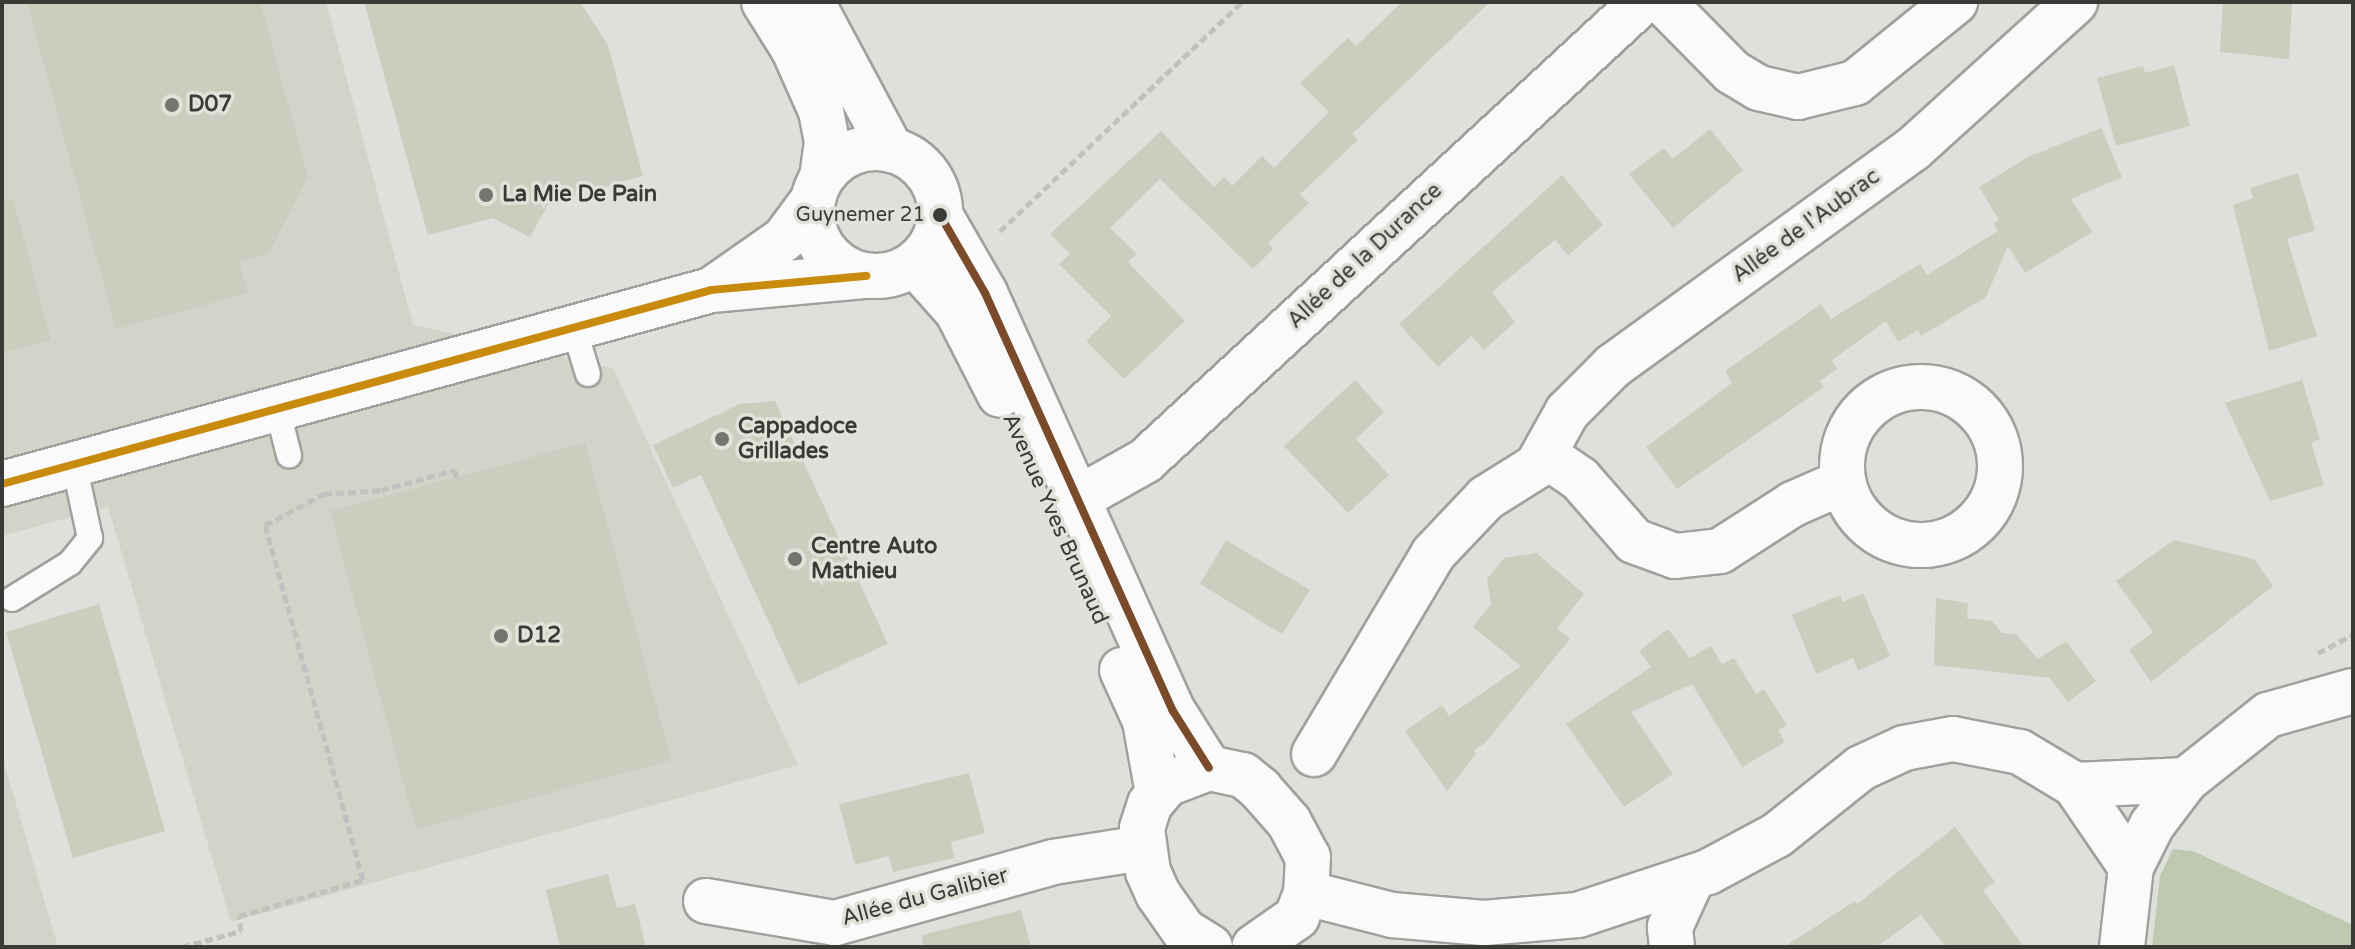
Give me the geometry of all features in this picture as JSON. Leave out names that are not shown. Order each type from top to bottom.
[{"type":"street","points":[[764,2],[794,50],[821,111],[827,142],[816,191],[815,232],[827,252],[846,269],[866,276]]},
{"type":"street","points":[[2,484],[711,290],[883,277],[915,264],[935,237],[940,215],[927,173],[891,150],[812,2]]},
{"type":"street","name":"Allée de la Durance","points":[[1079,498],[1145,461],[1642,2]]},
{"type":"street","points":[[1663,2],[1732,72],[1759,88],[1798,97],[1855,83],[1955,2]]},
{"type":"street","name":"Allée de l'Aubrac","points":[[1314,754],[1433,554],[1479,504],[1527,476],[1545,455],[1567,412],[1613,366],[1913,149],[2075,2]]},
{"type":"street","points":[[711,290],[784,239],[816,191],[849,153],[891,150]]},
{"type":"street","name":"Avenue Yves Brunaud","points":[[940,215],[985,293],[1173,711],[1209,768]]},
{"type":"street","name":"Avenue Yves Brunaud","points":[[915,264],[957,311],[995,385],[1145,721],[1158,793]]},
{"type":"street","points":[[1545,455],[1580,479],[1634,541],[1675,556],[1720,551],[1793,504],[1843,482]]},
{"type":"street","points":[[2122,947],[2131,867],[2152,825],[2186,780],[2255,723],[2337,693],[2352,644]]},
{"type":"street","points":[[1306,893],[1392,915],[1484,923],[1578,915],[1692,879],[1777,835],[1861,768],[1927,742],[1997,744],[2075,785],[2131,867]]},
{"type":"street","points":[[1210,947],[1184,931],[1170,913],[1148,872],[1143,848],[1146,812],[1158,793],[1180,776],[1209,768],[1243,775],[1289,822],[1308,857],[1306,893],[1291,923],[1254,947]]},
{"type":"street","points":[[2075,785],[2186,780]]},
{"type":"street","name":"Allée du Galibier","points":[[706,901],[835,923],[1053,862],[1143,848]]},
{"type":"street","points":[[1672,947],[1670,927],[1692,879]]},
{"type":"lane","points":[[574,328],[588,374]]},
{"type":"lane","points":[[277,408],[289,455]]},
{"type":"lane","points":[[12,599],[70,563],[90,538],[74,464]]},
{"type":"path","points":[[996,234],[1242,2]]},
{"type":"path","points":[[182,947],[241,931],[239,916],[363,880],[265,525],[324,494],[381,490],[455,470],[456,478]]},
{"type":"shaded area","points":[[2,2],[326,2],[413,325],[613,368],[798,765],[231,922],[108,507],[2,536]]},
{"type":"shaded area","points":[[2,756],[58,947],[2,947]]},
{"type":"green space","points":[[2173,849],[2193,851],[2353,925],[2353,947],[2152,947],[2160,876]]},
{"type":"building","name":"D07","points":[[27,2],[260,2],[308,177],[269,253],[239,262],[248,293],[116,329]]},
{"type":"building","points":[[364,2],[580,2],[608,45],[643,176],[549,203],[530,237],[493,218],[428,235]]},
{"type":"building","points":[[1402,2],[1490,2],[1352,134],[1358,140],[1300,194],[1309,203],[1268,243],[1273,249],[1253,269],[1160,179],[1110,228],[1137,254],[1128,262],[1185,321],[1124,379],[1086,341],[1111,316],[1059,264],[1070,254],[1050,234],[1161,131],[1214,187],[1224,177],[1232,186],[1262,156],[1274,168],[1329,112],[1300,83],[1348,38],[1356,46]]},
{"type":"building","points":[[2223,2],[2292,2],[2289,59],[2220,52]]},
{"type":"building","points":[[2174,65],[2190,126],[2116,146],[2097,78],[2143,66],[2145,73]]},
{"type":"building","points":[[2101,128],[2122,177],[2071,199],[2092,232],[2025,273],[2008,246],[1986,297],[1921,336],[1918,330],[1898,342],[1886,321],[1832,360],[1837,369],[1820,381],[1824,387],[1677,489],[1646,447],[1732,383],[1725,371],[1821,304],[1831,319],[1920,264],[1927,275],[1998,231],[1993,223],[1999,220],[1979,187],[2030,156]]},
{"type":"building","points":[[1710,129],[1743,170],[1673,228],[1629,174],[1664,148],[1673,159]]},
{"type":"building","points":[[2298,173],[2315,230],[2287,239],[2317,336],[2269,351],[2233,205],[2253,198],[2250,188]]},
{"type":"building","points":[[1562,175],[1603,225],[1568,255],[1555,240],[1492,292],[1515,322],[1484,350],[1471,336],[1438,367],[1399,324]]},
{"type":"building","points":[[13,199],[51,340],[2,353],[2,200]]},
{"type":"building","points":[[1355,380],[1384,412],[1356,439],[1389,475],[1348,513],[1284,446]]},
{"type":"building","points":[[2302,380],[2320,439],[2311,442],[2324,485],[2270,501],[2225,403]]},
{"type":"building","name":"Centre Auto Mathieu","points":[[775,401],[888,644],[798,685],[701,475],[673,488],[653,445],[740,404]]},
{"type":"building","name":"D12","points":[[585,443],[671,760],[416,829],[330,511]]},
{"type":"building","points":[[1226,540],[1310,590],[1282,634],[1200,584]]},
{"type":"building","points":[[2174,540],[2254,559],[2273,586],[2151,682],[2129,650],[2153,632],[2116,581]]},
{"type":"building","points":[[1536,553],[1584,594],[1557,628],[1570,639],[1485,743],[1474,750],[1476,754],[1447,791],[1405,731],[1442,705],[1449,716],[1521,666],[1473,627],[1491,604],[1487,579],[1504,558]]},
{"type":"building","points":[[1863,593],[1890,656],[1858,671],[1853,658],[1816,674],[1792,615],[1840,595],[1843,602]]},
{"type":"building","points":[[1936,598],[1968,603],[1967,618],[1992,621],[2002,633],[2016,634],[2038,659],[2066,641],[2096,681],[2068,702],[2050,678],[1934,665]]},
{"type":"building","points":[[99,604],[165,831],[73,858],[6,632]]},
{"type":"building","points":[[1668,629],[1690,658],[1711,646],[1722,664],[1734,658],[1756,694],[1764,689],[1787,725],[1778,730],[1785,742],[1742,767],[1692,684],[1631,712],[1673,774],[1624,807],[1566,724],[1651,667],[1639,651]]},
{"type":"building","points":[[969,773],[985,833],[951,842],[954,858],[893,872],[889,856],[855,865],[839,804]]},
{"type":"building","points":[[1955,827],[1995,882],[1983,890],[2024,947],[1946,947],[1921,915],[1876,947],[1784,947],[1855,901],[1857,904]]},
{"type":"building","points":[[608,874],[617,908],[635,904],[646,947],[560,947],[546,890]]},
{"type":"building","points":[[1021,910],[1031,947],[923,947],[922,935]]},
{"type":"transit line","points":[[940,215],[985,293],[1173,711],[1209,768]]},
{"type":"transit line","points":[[2,484],[711,290],[866,276]]},
{"type":"place","name":"D07","points":[[172,105]]},
{"type":"place","name":"La Mie De Pain","points":[[486,195]]},
{"type":"place","name":"Guynemer 21","points":[[940,215]]},
{"type":"place","name":"Cappadoce Grillades","points":[[722,439]]},
{"type":"place","name":"Centre Auto Mathieu","points":[[795,559]]},
{"type":"place","name":"D12","points":[[501,636]]}]
